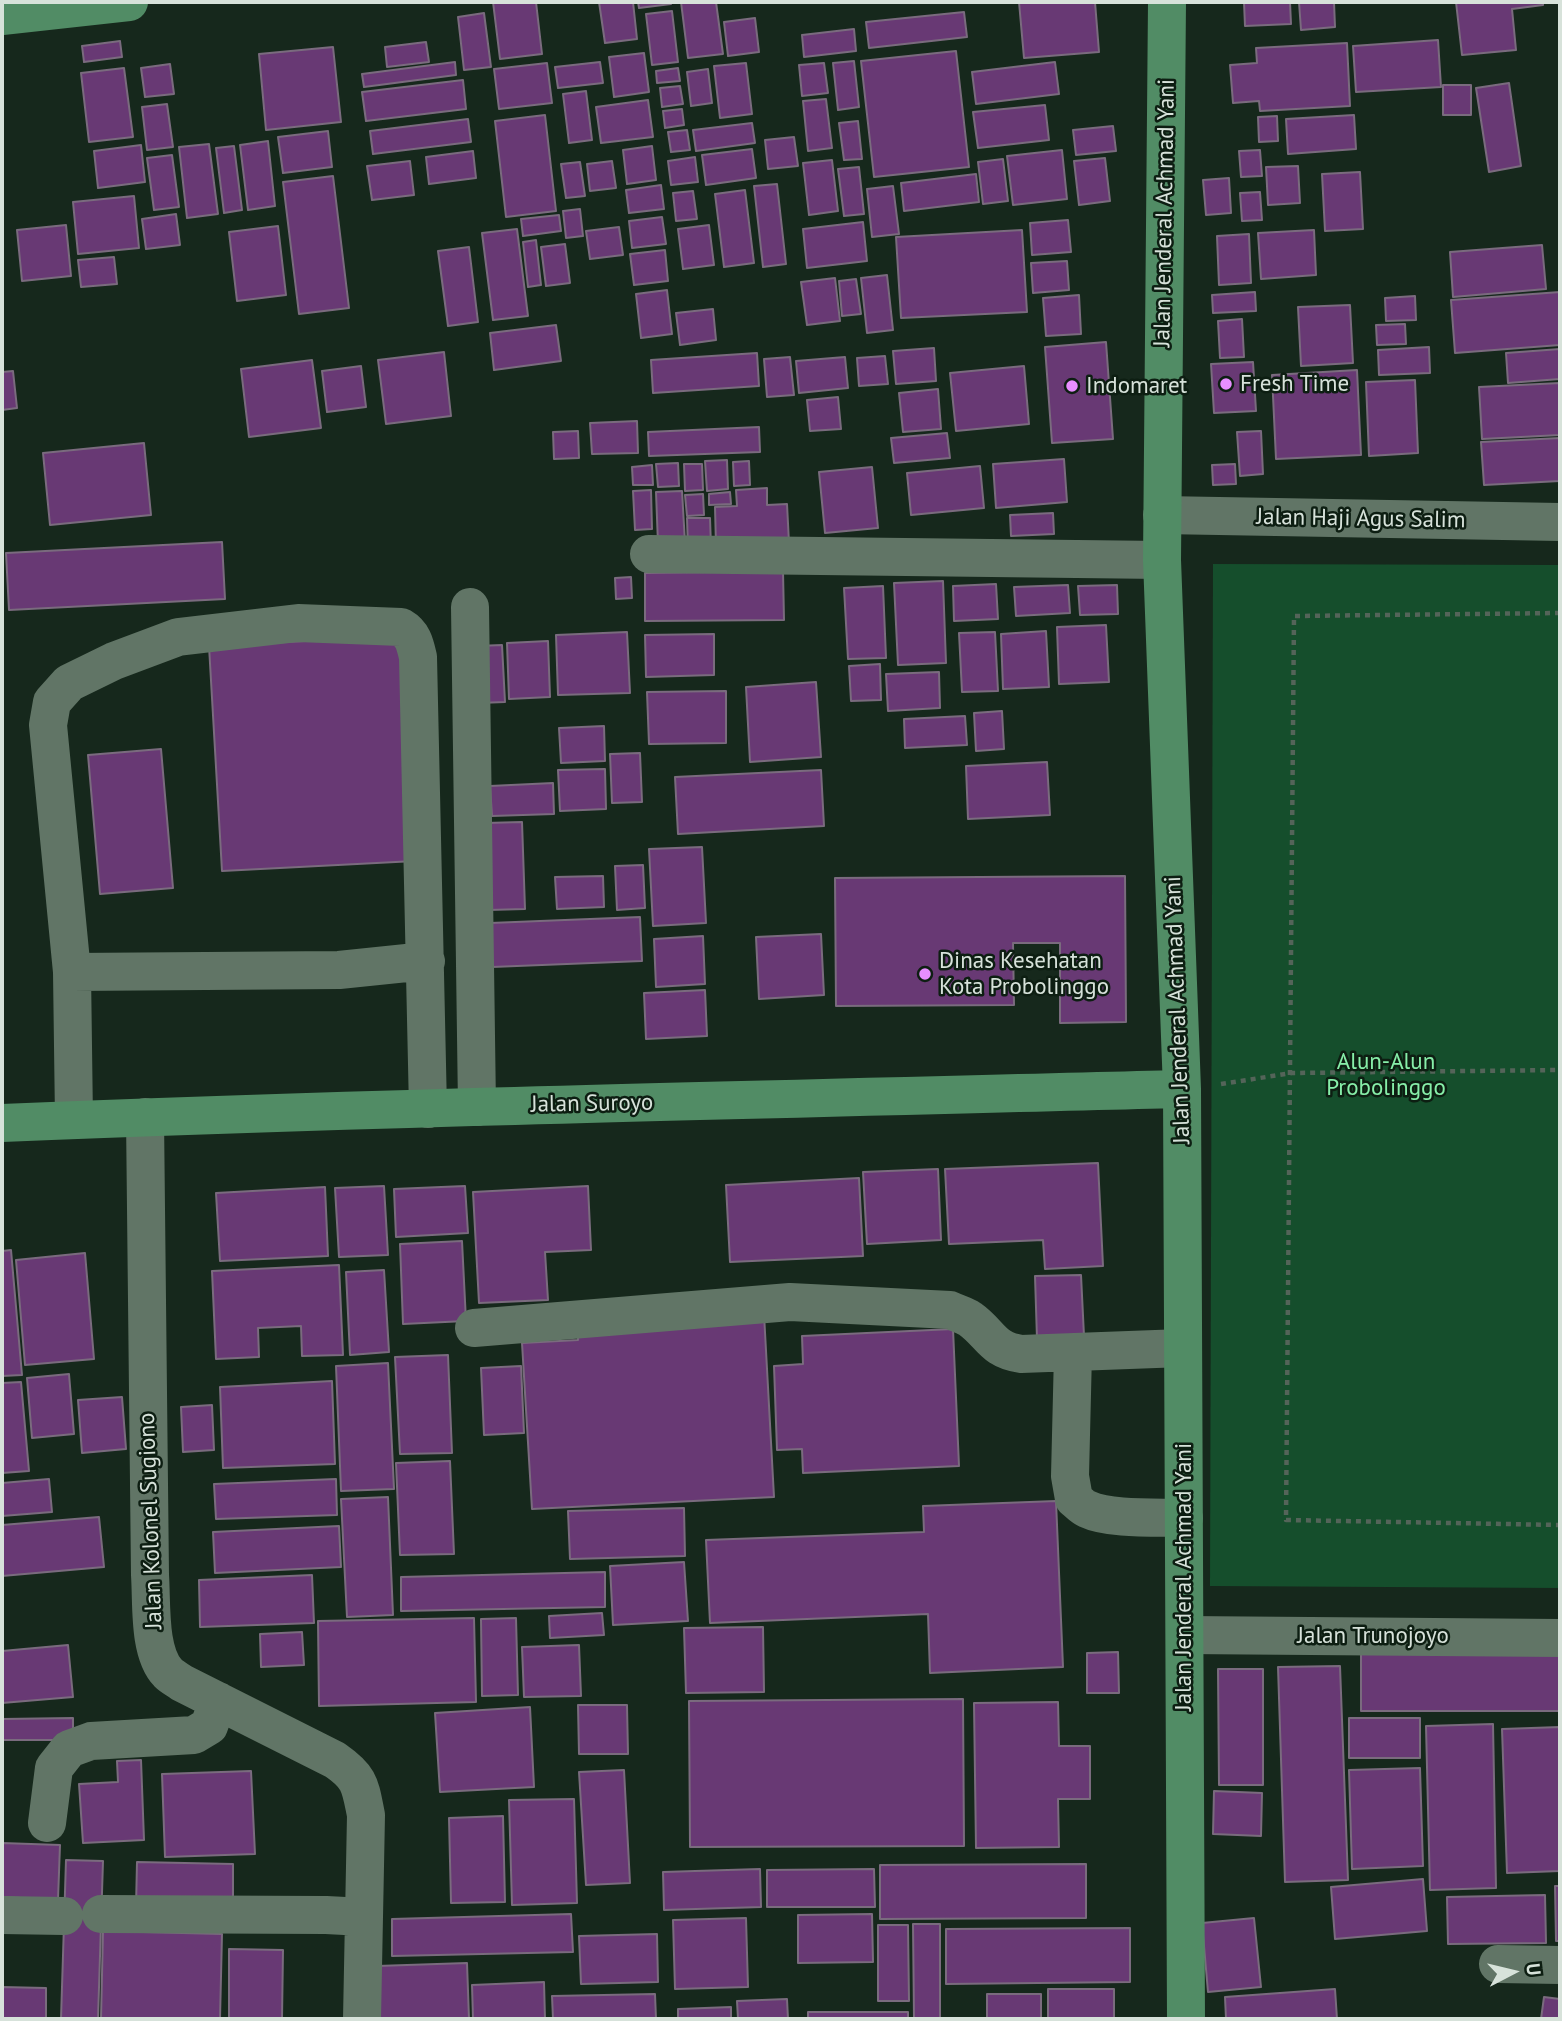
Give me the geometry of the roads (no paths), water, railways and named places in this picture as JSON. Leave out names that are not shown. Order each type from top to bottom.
[{"type":"main road","points":[[2,16],[129,2]]},
{"type":"main road","name":"Jalan Jenderal Achmad Yani","points":[[1167,2],[1162,515],[1182,1089],[1186,2019]]},
{"type":"main road","name":"Jalan Suroyo","points":[[2,1123],[477,1107],[1182,1089]]},
{"type":"street","name":"Jalan Haji Agus Salim","points":[[1162,515],[1560,522]]},
{"type":"street","points":[[649,554],[1163,560]]},
{"type":"street","points":[[470,607],[477,1107]]},
{"type":"street","points":[[74,1120],[72,972],[48,725],[52,702],[69,683],[114,661],[178,637],[298,623],[401,627],[409,632],[415,642],[418,657],[428,1109]]},
{"type":"street","points":[[72,972],[339,970],[426,961]]},
{"type":"street","name":"Jalan Kolonel Sugiono","points":[[145,1117],[150,1576],[154,1638],[159,1658],[168,1672],[182,1683],[335,1760],[350,1771],[360,1785],[366,1815],[362,2019]]},
{"type":"street","points":[[474,1328],[790,1302],[950,1310],[970,1319],[1000,1348],[1010,1353],[1182,1348]]},
{"type":"street","points":[[1073,1353],[1070,1476],[1073,1499],[1085,1508],[1098,1512],[1184,1518]]},
{"type":"street","name":"Jalan Trunojoyo","points":[[1185,1635],[1560,1637]]},
{"type":"street","points":[[47,1823],[54,1768],[69,1749],[91,1741],[194,1735],[209,1726],[218,1701]]},
{"type":"street","points":[[2,1915],[364,1917]]},
{"type":"street","points":[[1498,1965],[1560,1965]]},
{"type":"place","name":"Fresh Time","points":[[1226,384]]},
{"type":"place","name":"Indomaret","points":[[1072,386]]},
{"type":"place","name":"Dinas Kesehatan Kota Probolinggo","points":[[925,974]]},
{"type":"park label","name":"Alun-Alun Probolinggo","points":[[1386,1075]]}]
